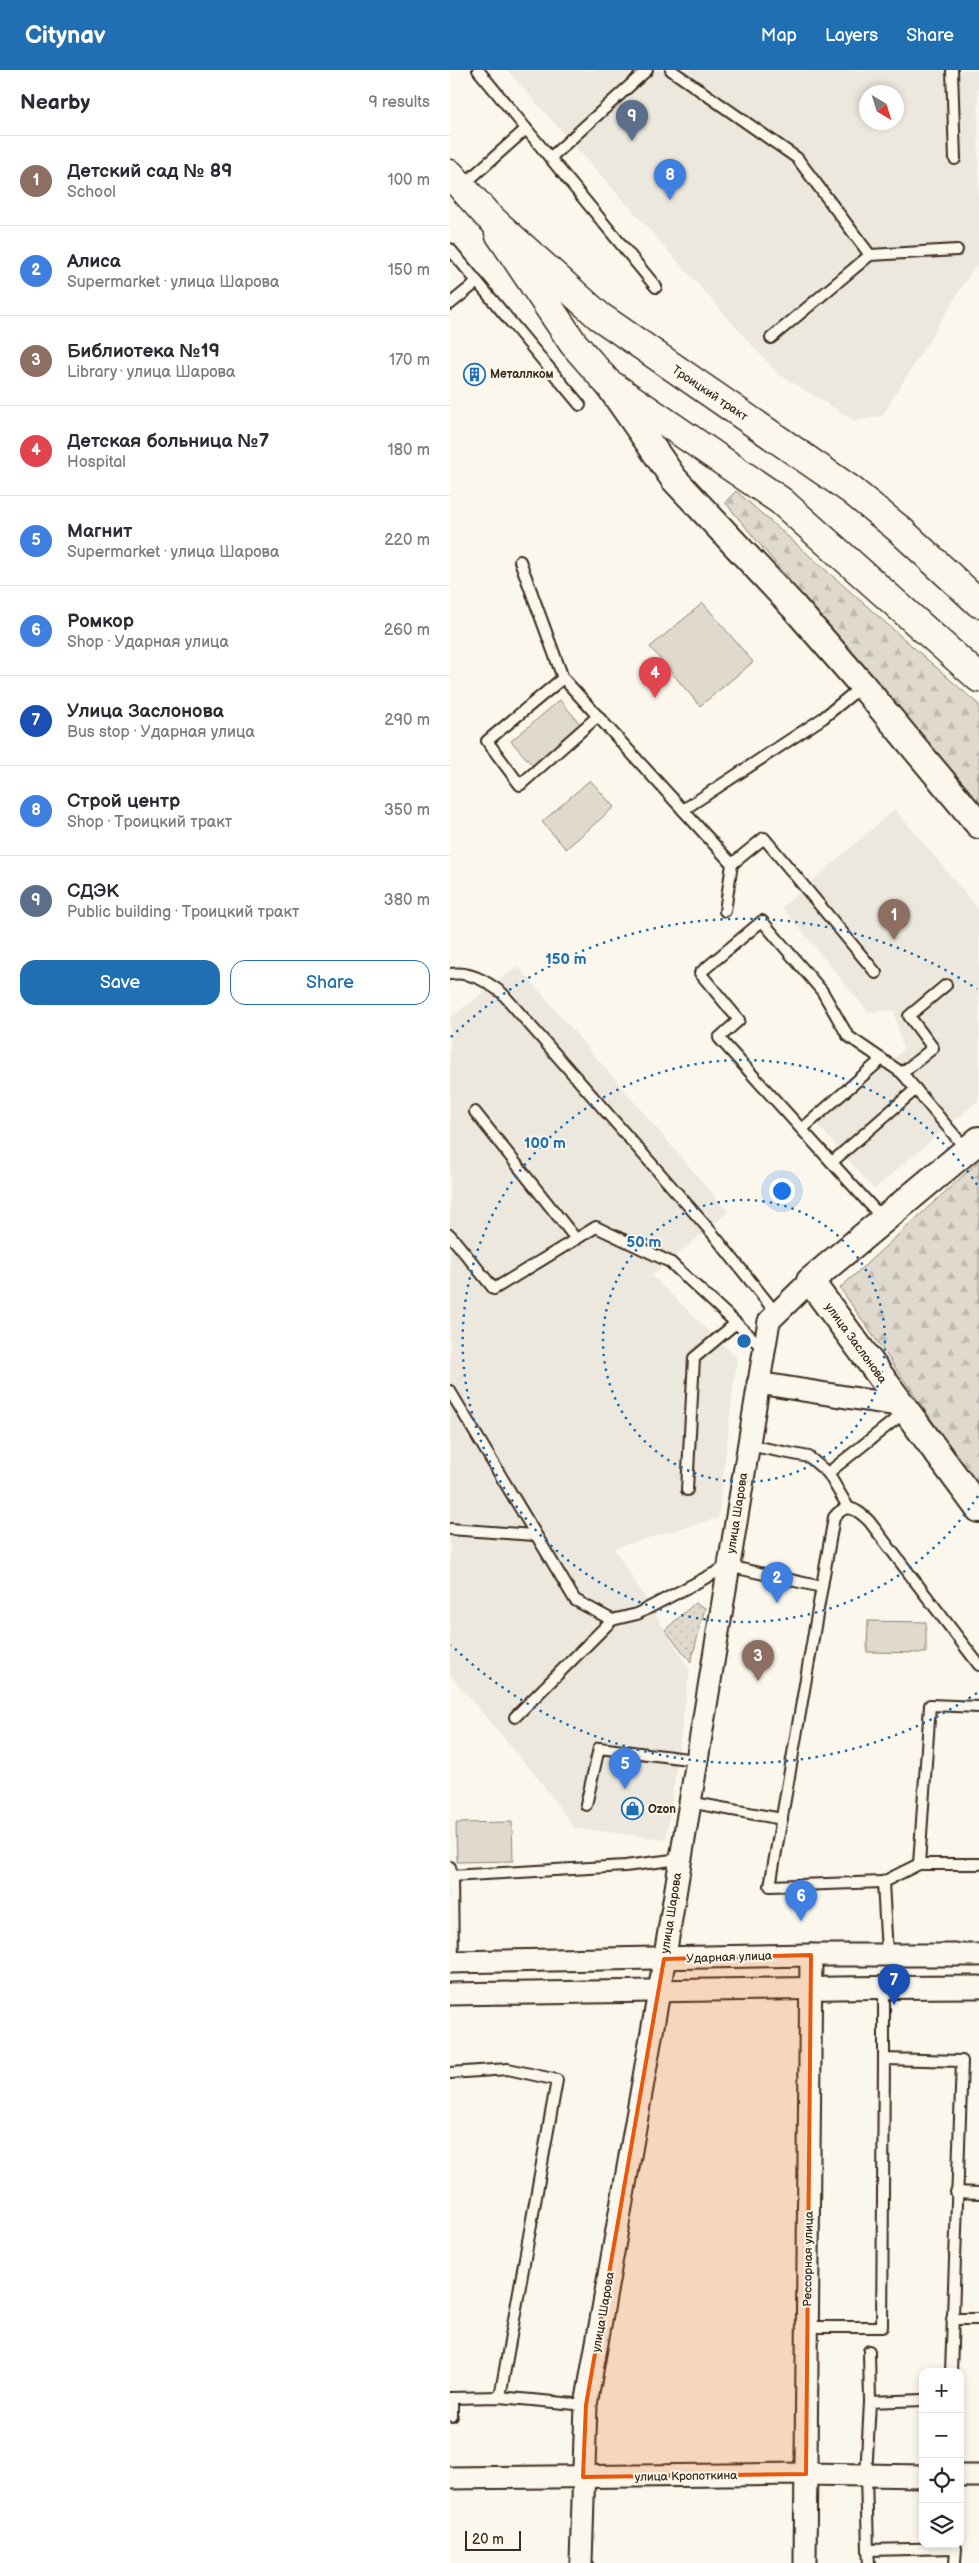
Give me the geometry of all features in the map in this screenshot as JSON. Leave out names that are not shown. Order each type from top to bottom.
[{"type":"main road","name":"Троицкий тракт","points":[[456,180],[487,215],[599,316],[851,490],[899,529],[979,603]]},
{"type":"main road","points":[[487,215],[573,343],[607,382],[707,448],[781,501],[979,678]]},
{"type":"street","points":[[607,382],[674,479],[793,606],[863,686],[979,825]]},
{"type":"street","points":[[674,479],[674,464],[684,452],[696,447],[707,448]]},
{"type":"street","points":[[810,1281],[973,1145]]},
{"type":"street","name":"улица Шарова","points":[[581,2563],[586,2405],[659,1992],[769,1321],[810,1281]]},
{"type":"street","name":"улица Заслонова","points":[[810,1281],[979,1509]]},
{"type":"street","name":"улица Заслонова","points":[[758,1383],[904,1408]]},
{"type":"street","name":"Ударная улица","points":[[452,1962],[886,1954],[979,1955]]},
{"type":"street","name":"Рессорная улица","points":[[805,2563],[811,1955]]},
{"type":"street","points":[[450,1994],[659,1992],[811,1987],[979,1987]]},
{"type":"street","name":"улица Кропоткина","points":[[450,2478],[806,2474],[919,2476]]},
{"type":"street","points":[[964,2476],[979,2476]]},
{"type":"lane","points":[[478,70],[656,287]]},
{"type":"lane","points":[[550,158],[647,70]]},
{"type":"lane","points":[[671,70],[797,158],[870,254]]},
{"type":"lane","points":[[952,70],[955,159]]},
{"type":"lane","points":[[456,180],[526,129]]},
{"type":"lane","points":[[450,249],[580,405]]},
{"type":"lane","points":[[771,338],[870,254],[957,250]]},
{"type":"lane","points":[[450,304],[477,282]]},
{"type":"lane","points":[[520,561],[562,678],[732,864]]},
{"type":"lane","points":[[562,678],[487,741],[520,785],[598,716]]},
{"type":"lane","points":[[683,810],[823,718],[863,686]]},
{"type":"lane","points":[[725,911],[732,864],[764,838],[876,973]]},
{"type":"lane","points":[[884,1219],[719,1038],[739,1020],[700,973],[762,921],[822,992],[848,1036],[902,1073],[973,1145]]},
{"type":"lane","points":[[450,974],[462,972],[487,982],[502,992],[713,1234],[776,1313]]},
{"type":"lane","points":[[902,1073],[933,1048],[909,1016],[946,985]]},
{"type":"lane","points":[[802,1129],[882,1059]]},
{"type":"lane","points":[[832,1162],[916,1089]]},
{"type":"lane","points":[[475,1112],[576,1239]]},
{"type":"lane","points":[[450,1235],[494,1289],[596,1228],[670,1262],[764,1349]]},
{"type":"lane","points":[[687,1490],[694,1358],[736,1323]]},
{"type":"lane","points":[[450,1391],[575,1600],[612,1620]]},
{"type":"lane","points":[[828,1473],[904,1408]]},
{"type":"lane","points":[[748,1445],[809,1457],[828,1473],[848,1507]]},
{"type":"lane","points":[[979,1665],[869,1521],[857,1510],[848,1507],[839,1510],[834,1517],[770,1886],[883,1882],[919,1864],[979,1864]]},
{"type":"lane","points":[[450,1529],[534,1534]]},
{"type":"lane","points":[[515,1717],[612,1620],[637,1614],[728,1566],[822,1586]]},
{"type":"lane","points":[[919,1864],[930,1705],[979,1707]]},
{"type":"lane","points":[[586,1805],[599,1748],[696,1760]]},
{"type":"lane","points":[[689,1802],[782,1819]]},
{"type":"lane","points":[[452,1962],[451,1873],[624,1866],[680,1859]]},
{"type":"lane","points":[[883,1882],[886,1954]]},
{"type":"lane","points":[[807,2327],[882,2327],[884,1987]]},
{"type":"lane","points":[[884,2059],[962,2061],[951,2368]]},
{"type":"lane","points":[[450,2073],[508,2069],[557,2080],[500,2397]]},
{"type":"lane","points":[[956,2192],[979,2193]]},
{"type":"lane","points":[[952,2319],[979,2319]]},
{"type":"lane","points":[[869,2352],[870,2402],[866,2476],[869,2563]]},
{"type":"lane","points":[[452,2416],[451,2398],[500,2397],[586,2405]]},
{"type":"lane","points":[[870,2402],[919,2400]]},
{"type":"lane","points":[[868,2550],[956,2548],[955,2563]]},
{"type":"highlighted area","points":[[811,1955],[806,2474],[583,2477],[586,2405],[664,1959]]},
{"type":"shaded area","points":[[507,70],[978,70],[979,266],[975,266],[882,416],[855,421],[777,373]]},
{"type":"shaded area","points":[[895,809],[979,910],[979,1100],[874,1189],[817,1124],[903,1050],[894,1010],[868,1012],[782,907]]},
{"type":"shaded area","points":[[518,966],[728,1212],[652,1276],[737,1358],[718,1518],[614,1548],[690,1670],[666,1839],[574,1828],[542,1783],[450,1675],[450,1018]]},
{"type":"green space","points":[[736,491],[979,705],[979,811],[725,502]]},
{"type":"green space","points":[[703,603],[753,662],[700,706],[650,647]]},
{"type":"green space","points":[[560,700],[581,725],[533,766],[511,741]]},
{"type":"green space","points":[[590,780],[614,807],[566,849],[542,822]]},
{"type":"green space","points":[[979,1161],[979,1488],[840,1288]]},
{"type":"green space","points":[[695,1603],[705,1608],[691,1662],[665,1630]]},
{"type":"green space","points":[[868,1621],[926,1622],[926,1653],[867,1652]]},
{"type":"green space","points":[[512,1822],[513,1861],[457,1862],[456,1823]]},
{"type":"place","name":"СДЭК","points":[[632,141]]},
{"type":"place","name":"Строй центр","points":[[670,200]]},
{"type":"place","name":"Металлком","points":[[474,374]]},
{"type":"place","name":"Детская больница №7","points":[[655,698]]},
{"type":"place","name":"Детский сад № 89","points":[[894,940]]},
{"type":"place","name":"Алиса","points":[[777,1603]]},
{"type":"place","name":"Библиотека №19","points":[[758,1681]]},
{"type":"place","name":"Магнит","points":[[625,1789]]},
{"type":"place","name":"Ozon","points":[[632,1809]]},
{"type":"place","name":"Ромкор","points":[[801,1921]]},
{"type":"place","name":"Улица Заслонова","points":[[894,2005]]}]
